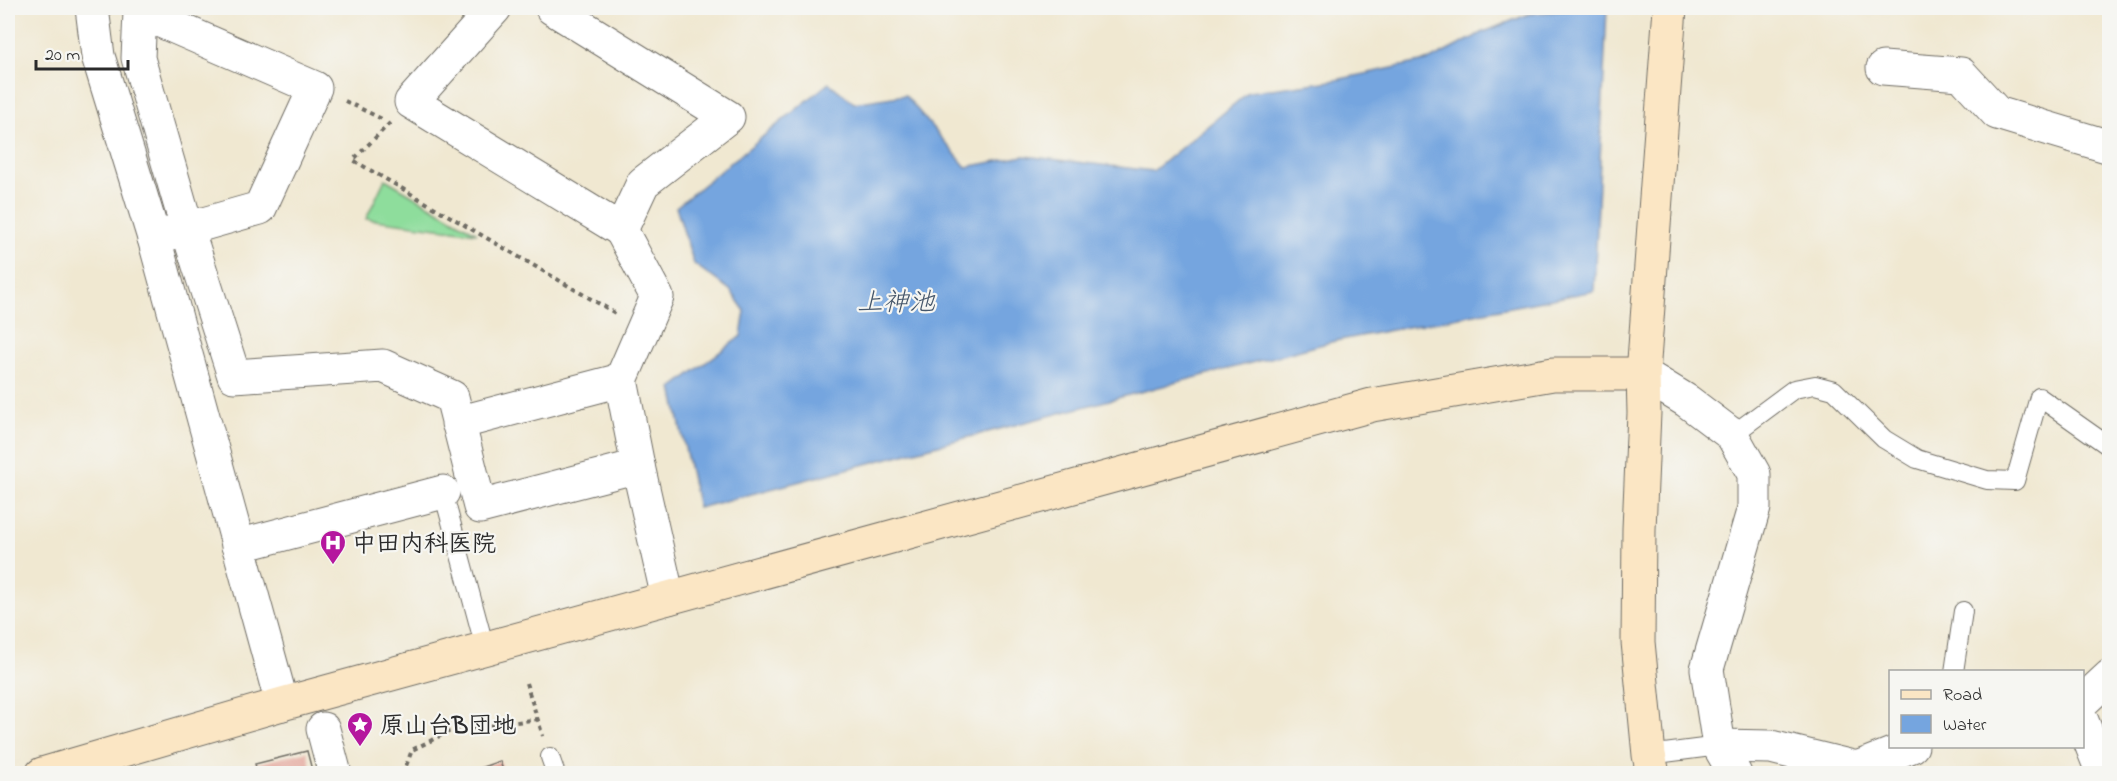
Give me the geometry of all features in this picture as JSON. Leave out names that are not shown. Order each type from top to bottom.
[{"type":"street","points":[[92,8],[98,56],[154,237],[282,704]]},
{"type":"street","points":[[495,8],[401,112],[621,230],[657,297],[621,380],[668,598]]},
{"type":"street","points":[[552,8],[728,117],[643,183],[621,230]]},
{"type":"street","points":[[1651,764],[1638,642],[1639,530],[1644,413],[1643,374],[1670,8]]},
{"type":"street","points":[[154,237],[187,228],[260,208],[315,88],[140,12],[138,58],[187,228],[234,376],[382,366],[452,397],[480,507],[638,466]]},
{"type":"street","points":[[1883,68],[1961,74],[1996,113],[2109,147]]},
{"type":"street","points":[[42,774],[282,704],[1372,405],[1553,374],[1643,374],[1687,401],[1732,435],[1754,474],[1754,508],[1707,669],[1719,746],[1735,774]]},
{"type":"street","points":[[458,423],[621,380]]},
{"type":"street","points":[[238,546],[443,492]]},
{"type":"street","points":[[2084,700],[2109,676]]},
{"type":"street","points":[[2084,726],[2103,774]]},
{"type":"street","points":[[323,729],[335,774]]},
{"type":"street","points":[[1719,746],[1771,747],[1857,768],[1909,748]]},
{"type":"lane","points":[[1732,435],[1794,389],[1815,385],[1834,390],[1884,439],[1917,459],[1987,480],[2015,481],[2039,397],[2109,447]]},
{"type":"lane","points":[[443,492],[485,648]]},
{"type":"lane","points":[[1954,670],[1963,611]]},
{"type":"lane","points":[[1651,764],[1719,746]]},
{"type":"path","points":[[315,88],[401,112],[353,160],[642,330]]},
{"type":"path","points":[[526,682],[553,765]]},
{"type":"path","points":[[403,774],[412,750],[448,732],[538,718]]},
{"type":"green space","points":[[385,179],[477,233],[366,219]]},
{"type":"water","name":"上神池","points":[[1607,8],[1594,291],[1335,341],[698,508],[672,388],[741,336],[745,311],[730,290],[694,264],[676,207],[829,83],[854,103],[905,95],[966,167],[1024,156],[1153,171],[1249,92],[1331,81],[1430,60],[1484,32],[1529,14]]},
{"type":"building","points":[[307,751],[313,774],[258,774],[255,764]]},
{"type":"building","points":[[500,761],[504,774],[465,774],[465,773]]},
{"type":"place","name":"中田内科医院","points":[[333,566]]},
{"type":"place","name":"原山台B団地","points":[[360,748]]}]
